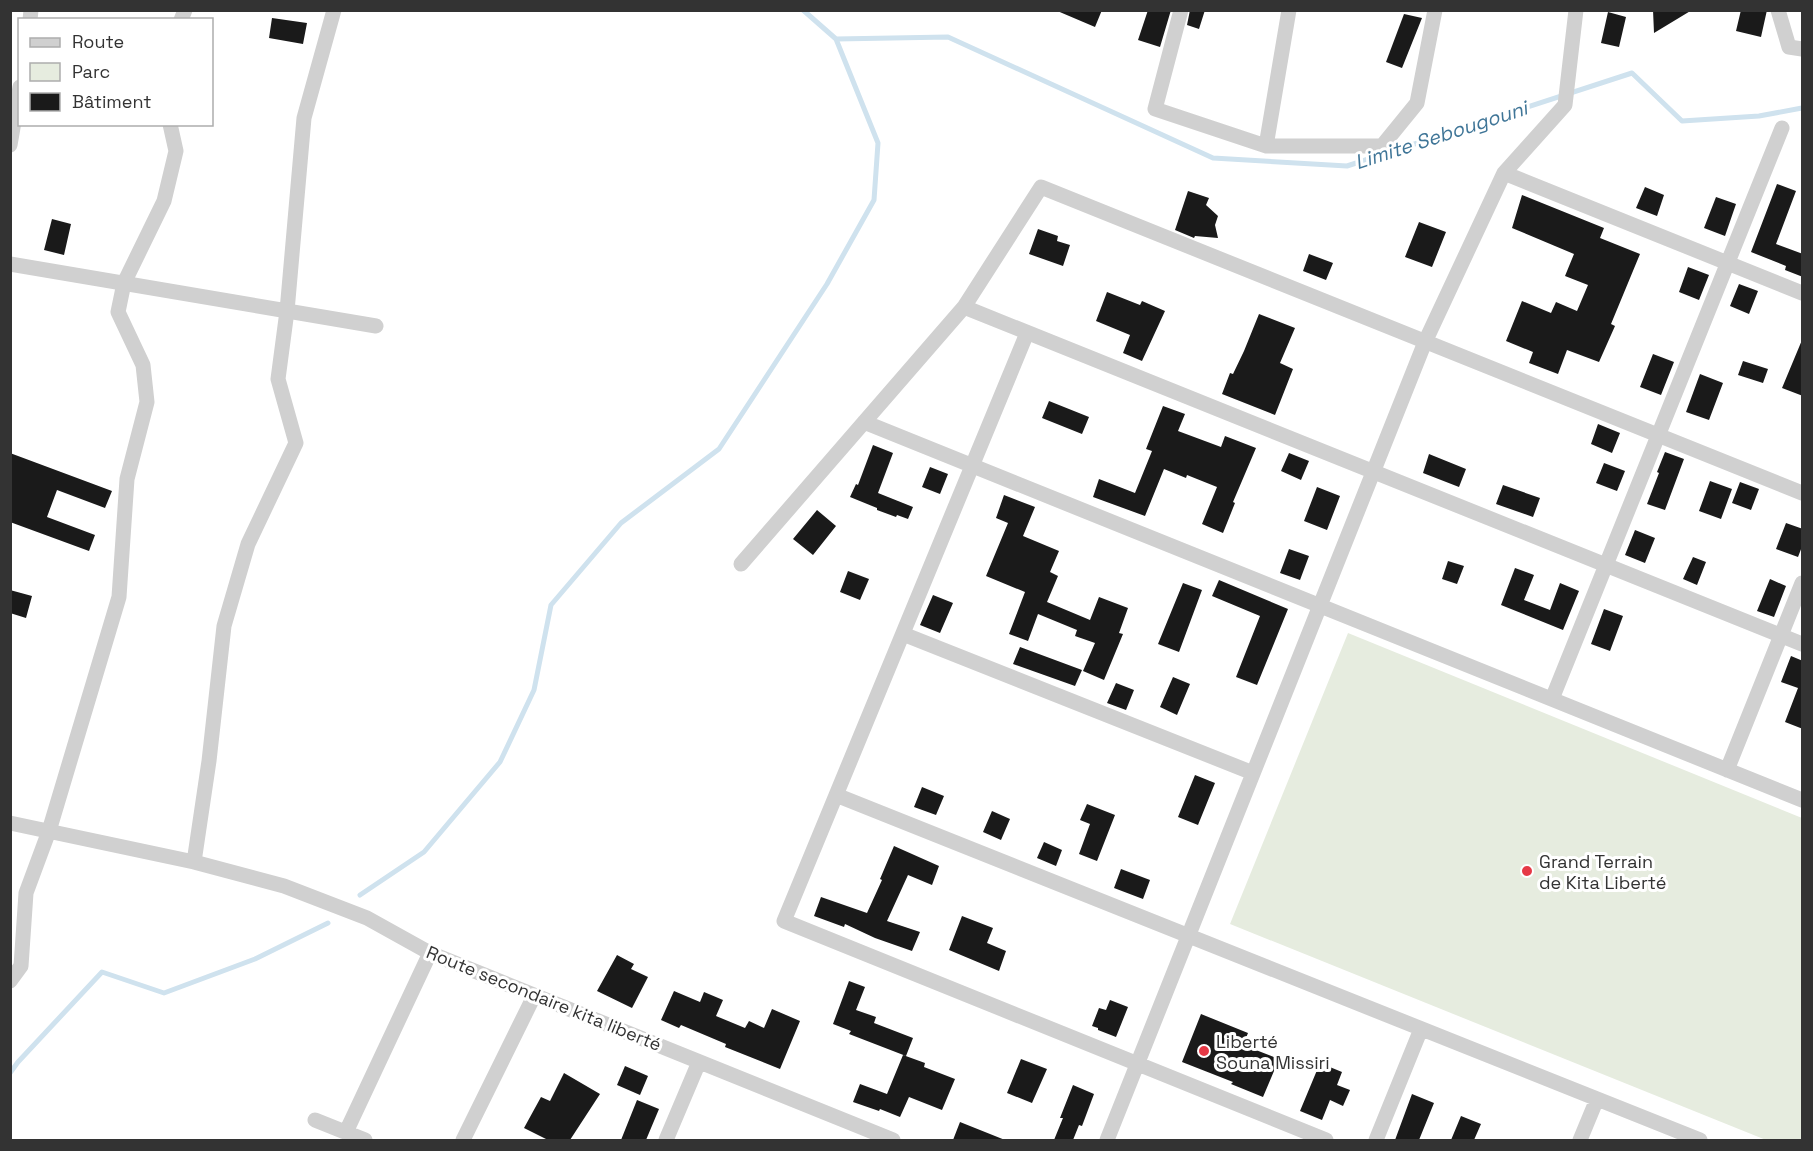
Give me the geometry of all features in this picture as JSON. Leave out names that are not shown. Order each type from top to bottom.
[{"type":"street","points":[[194,862],[209,761],[224,626],[248,544],[296,443],[278,379],[287,311],[304,118],[334,10]]},
{"type":"street","points":[[1181,10],[1155,109],[1266,146],[1382,146],[1417,103],[1435,10]]},
{"type":"street","points":[[1266,146],[1289,10]]},
{"type":"street","points":[[1107,1140],[1425,342],[1504,173],[1565,105],[1576,10]]},
{"type":"street","points":[[1778,10],[1789,47],[1803,50]]},
{"type":"street","points":[[10,145],[18,99]]},
{"type":"street","points":[[10,981],[21,966],[26,892],[49,831],[119,597],[127,479],[147,402],[143,365],[118,312],[124,283],[164,201],[176,151],[170,126]]},
{"type":"street","points":[[1552,699],[1782,128]]},
{"type":"street","points":[[1504,173],[1803,293]]},
{"type":"street","points":[[741,564],[964,307],[1041,187],[1803,493]]},
{"type":"street","points":[[10,264],[376,326]]},
{"type":"street","points":[[964,307],[1803,644]]},
{"type":"street","points":[[1027,333],[784,921],[1326,1140]]},
{"type":"street","points":[[864,422],[1803,800]]},
{"type":"street","points":[[1727,770],[1803,583]]},
{"type":"street","points":[[903,634],[1253,773]]},
{"type":"street","points":[[836,795],[1700,1140]]},
{"type":"street","name":"Route secondaire kita liberté","points":[[10,823],[194,862],[284,886],[367,918],[430,953],[893,1140]]},
{"type":"street","points":[[346,1132],[430,953]]},
{"type":"street","points":[[463,1140],[534,996]]},
{"type":"street","points":[[1376,1140],[1421,1029]]},
{"type":"street","points":[[666,1140],[699,1062]]},
{"type":"street","points":[[1580,1140],[1597,1099]]},
{"type":"street","points":[[315,1120],[365,1140]]},
{"type":"green space","name":"Grand Terrain de Kita Liberté","points":[[1348,633],[1802,818],[1802,1140],[1766,1140],[1230,924]]},
{"type":"building","points":[[1055,10],[1102,10],[1095,27]]},
{"type":"building","points":[[1148,10],[1171,10],[1160,47],[1138,40]]},
{"type":"building","points":[[1190,10],[1205,10],[1199,29],[1187,25]]},
{"type":"building","points":[[1653,10],[1692,10],[1654,33]]},
{"type":"building","points":[[1741,10],[1767,10],[1761,37],[1736,31]]},
{"type":"building","points":[[1608,12],[1626,17],[1619,47],[1601,43]]},
{"type":"building","points":[[1404,14],[1422,18],[1402,68],[1386,62]]},
{"type":"building","points":[[272,18],[307,23],[303,44],[269,38]]},
{"type":"building","points":[[1777,184],[1796,191],[1776,244],[1803,254],[1803,277],[1785,270],[1786,266],[1751,252]]},
{"type":"building","points":[[1645,187],[1664,195],[1657,216],[1636,208]]},
{"type":"building","points":[[1188,191],[1209,198],[1206,205],[1218,216],[1215,225],[1218,238],[1195,236],[1194,238],[1175,230]]},
{"type":"building","points":[[1522,195],[1604,228],[1600,238],[1640,254],[1611,324],[1615,326],[1599,362],[1567,350],[1558,374],[1529,363],[1533,352],[1506,341],[1522,301],[1551,313],[1556,302],[1577,311],[1588,285],[1565,276],[1574,254],[1512,228]]},
{"type":"building","points":[[1716,197],[1736,204],[1725,236],[1704,228]]},
{"type":"building","points":[[52,219],[71,224],[64,255],[44,250]]},
{"type":"building","points":[[1419,222],[1446,232],[1432,267],[1405,257]]},
{"type":"building","points":[[1038,229],[1058,236],[1057,241],[1070,245],[1063,266],[1029,254]]},
{"type":"building","points":[[1309,254],[1333,263],[1326,280],[1303,271]]},
{"type":"building","points":[[1688,267],[1709,275],[1699,300],[1679,292]]},
{"type":"building","points":[[1739,284],[1758,291],[1749,314],[1730,306]]},
{"type":"building","points":[[1107,292],[1140,305],[1142,301],[1165,311],[1142,361],[1123,353],[1130,335],[1096,321]]},
{"type":"building","points":[[1259,314],[1295,328],[1280,363],[1293,369],[1275,415],[1222,394],[1230,373],[1233,374],[1244,351]]},
{"type":"building","points":[[1803,340],[1803,396],[1782,388]]},
{"type":"building","points":[[1653,354],[1674,362],[1661,395],[1640,387]]},
{"type":"building","points":[[1743,361],[1768,369],[1763,383],[1738,375]]},
{"type":"building","points":[[1700,374],[1723,383],[1709,420],[1686,412]]},
{"type":"building","points":[[1049,401],[1089,417],[1082,434],[1042,418]]},
{"type":"building","points":[[1163,406],[1185,414],[1178,431],[1221,447],[1225,436],[1256,448],[1233,502],[1235,503],[1223,533],[1202,524],[1217,487],[1187,475],[1186,478],[1164,469],[1145,516],[1093,497],[1099,479],[1135,493],[1152,451],[1146,449]]},
{"type":"building","points":[[1598,424],[1620,433],[1612,453],[1591,444]]},
{"type":"building","points":[[873,445],[893,453],[878,493],[913,507],[908,519],[877,510],[877,508],[850,497],[856,484],[858,485]]},
{"type":"building","points":[[1665,452],[1684,459],[1665,510],[1647,504]]},
{"type":"building","points":[[10,453],[112,491],[105,508],[57,490],[47,517],[95,535],[89,551],[10,522]]},
{"type":"building","points":[[1289,453],[1309,461],[1301,480],[1281,471]]},
{"type":"building","points":[[1429,454],[1466,469],[1459,487],[1423,473]]},
{"type":"building","points":[[1604,463],[1625,471],[1617,491],[1596,483]]},
{"type":"building","points":[[930,467],[948,474],[940,494],[922,487]]},
{"type":"building","points":[[1710,481],[1732,489],[1721,519],[1699,511]]},
{"type":"building","points":[[1740,482],[1759,489],[1751,510],[1732,503]]},
{"type":"building","points":[[1503,485],[1540,498],[1533,517],[1496,504]]},
{"type":"building","points":[[1317,487],[1340,496],[1327,530],[1304,521]]},
{"type":"building","points":[[1004,495],[1035,507],[1023,536],[1059,551],[1050,572],[1058,576],[1047,602],[1090,620],[1099,597],[1128,608],[1119,633],[1123,634],[1104,680],[1083,671],[1095,643],[1075,636],[1077,630],[1038,614],[1028,641],[1009,634],[1025,592],[986,576],[1008,523],[996,518]]},
{"type":"building","points":[[817,510],[836,526],[813,555],[793,539]]},
{"type":"building","points":[[1786,523],[1803,529],[1803,544],[1798,557],[1776,549]]},
{"type":"building","points":[[1635,530],[1655,538],[1645,563],[1625,555]]},
{"type":"building","points":[[1289,549],[1309,556],[1300,580],[1280,573]]},
{"type":"building","points":[[1693,557],[1706,562],[1697,585],[1683,579]]},
{"type":"building","points":[[1448,561],[1464,566],[1457,584],[1442,579]]},
{"type":"building","points":[[1515,568],[1534,575],[1524,600],[1550,610],[1560,583],[1579,591],[1563,630],[1501,605]]},
{"type":"building","points":[[848,571],[869,579],[860,600],[840,592]]},
{"type":"building","points":[[1770,579],[1786,586],[1774,617],[1757,611]]},
{"type":"building","points":[[1219,580],[1288,609],[1257,685],[1236,677],[1260,616],[1212,596]]},
{"type":"building","points":[[1183,583],[1202,590],[1179,652],[1158,644]]},
{"type":"building","points":[[10,590],[32,596],[26,618],[10,613]]},
{"type":"building","points":[[933,595],[953,603],[940,633],[920,625]]},
{"type":"building","points":[[1604,609],[1623,616],[1610,651],[1591,644]]},
{"type":"building","points":[[1020,647],[1082,670],[1075,686],[1013,664]]},
{"type":"building","points":[[1791,656],[1803,661],[1803,729],[1785,722],[1798,688],[1781,682]]},
{"type":"building","points":[[1173,677],[1190,684],[1177,715],[1160,707]]},
{"type":"building","points":[[1116,683],[1134,690],[1126,710],[1107,703]]},
{"type":"building","points":[[1195,775],[1215,783],[1198,825],[1178,817]]},
{"type":"building","points":[[922,787],[944,796],[936,815],[914,807]]},
{"type":"building","points":[[1087,804],[1115,815],[1097,861],[1079,854],[1090,824],[1080,820]]},
{"type":"building","points":[[992,811],[1010,819],[1001,840],[983,832]]},
{"type":"building","points":[[1044,842],[1062,850],[1056,866],[1037,858]]},
{"type":"building","points":[[894,846],[939,866],[932,885],[908,875],[887,921],[920,932],[912,951],[845,924],[844,927],[814,916],[821,897],[867,913]]},
{"type":"building","points":[[1121,869],[1150,880],[1143,899],[1114,888]]},
{"type":"building","points":[[962,916],[993,928],[987,943],[1006,951],[999,971],[949,950]]},
{"type":"building","points":[[617,955],[634,964],[631,969],[648,977],[632,1008],[597,991]]},
{"type":"building","points":[[849,981],[865,987],[856,1010],[876,1017],[874,1023],[913,1038],[906,1056],[849,1034],[851,1031],[833,1024]]},
{"type":"building","points":[[674,991],[700,1002],[704,992],[723,1000],[716,1016],[745,1028],[749,1021],[764,1028],[772,1009],[800,1021],[780,1069],[725,1047],[726,1044],[681,1025],[679,1028],[661,1020]]},
{"type":"building","points":[[1110,1000],[1128,1007],[1116,1037],[1092,1026],[1099,1008],[1106,1010]]},
{"type":"building","points":[[1201,1014],[1248,1033],[1243,1045],[1279,1059],[1263,1097],[1231,1084],[1233,1082],[1182,1062]]},
{"type":"building","points":[[903,1055],[925,1063],[924,1067],[955,1079],[942,1110],[909,1097],[900,1117],[853,1102],[860,1084],[887,1094]]},
{"type":"building","points":[[1021,1059],[1047,1069],[1032,1103],[1007,1093]]},
{"type":"building","points":[[1320,1063],[1342,1072],[1337,1085],[1350,1090],[1343,1106],[1330,1100],[1322,1120],[1300,1111]]},
{"type":"building","points":[[625,1066],[648,1076],[640,1095],[617,1085]]},
{"type":"building","points":[[564,1073],[600,1094],[570,1140],[548,1140],[524,1128],[541,1097],[550,1101]]},
{"type":"building","points":[[1073,1085],[1094,1094],[1082,1126],[1079,1125],[1073,1140],[1054,1140],[1063,1118],[1060,1118]]},
{"type":"building","points":[[1412,1094],[1434,1103],[1419,1140],[1395,1140]]},
{"type":"building","points":[[637,1100],[659,1109],[646,1140],[621,1140]]},
{"type":"building","points":[[1461,1116],[1481,1124],[1474,1140],[1451,1140]]},
{"type":"building","points":[[960,1122],[1005,1140],[953,1140]]},
{"type":"waterway","name":"Limite Sebougouni","points":[[803,10],[836,39],[948,37],[1213,158],[1347,166],[1632,73],[1682,121],[1759,116],[1802,108]]},
{"type":"waterway","points":[[360,895],[424,852],[500,762],[534,690],[551,605],[621,523],[719,449],[827,284],[874,200],[878,143],[836,39]]},
{"type":"waterway","points":[[10,1073],[102,972],[164,993],[255,959],[328,923]]},
{"type":"place","name":"Grand Terrain de Kita Liberté","points":[[1527,871]]},
{"type":"place","name":"Liberté Souna Missiri","points":[[1204,1051]]}]
